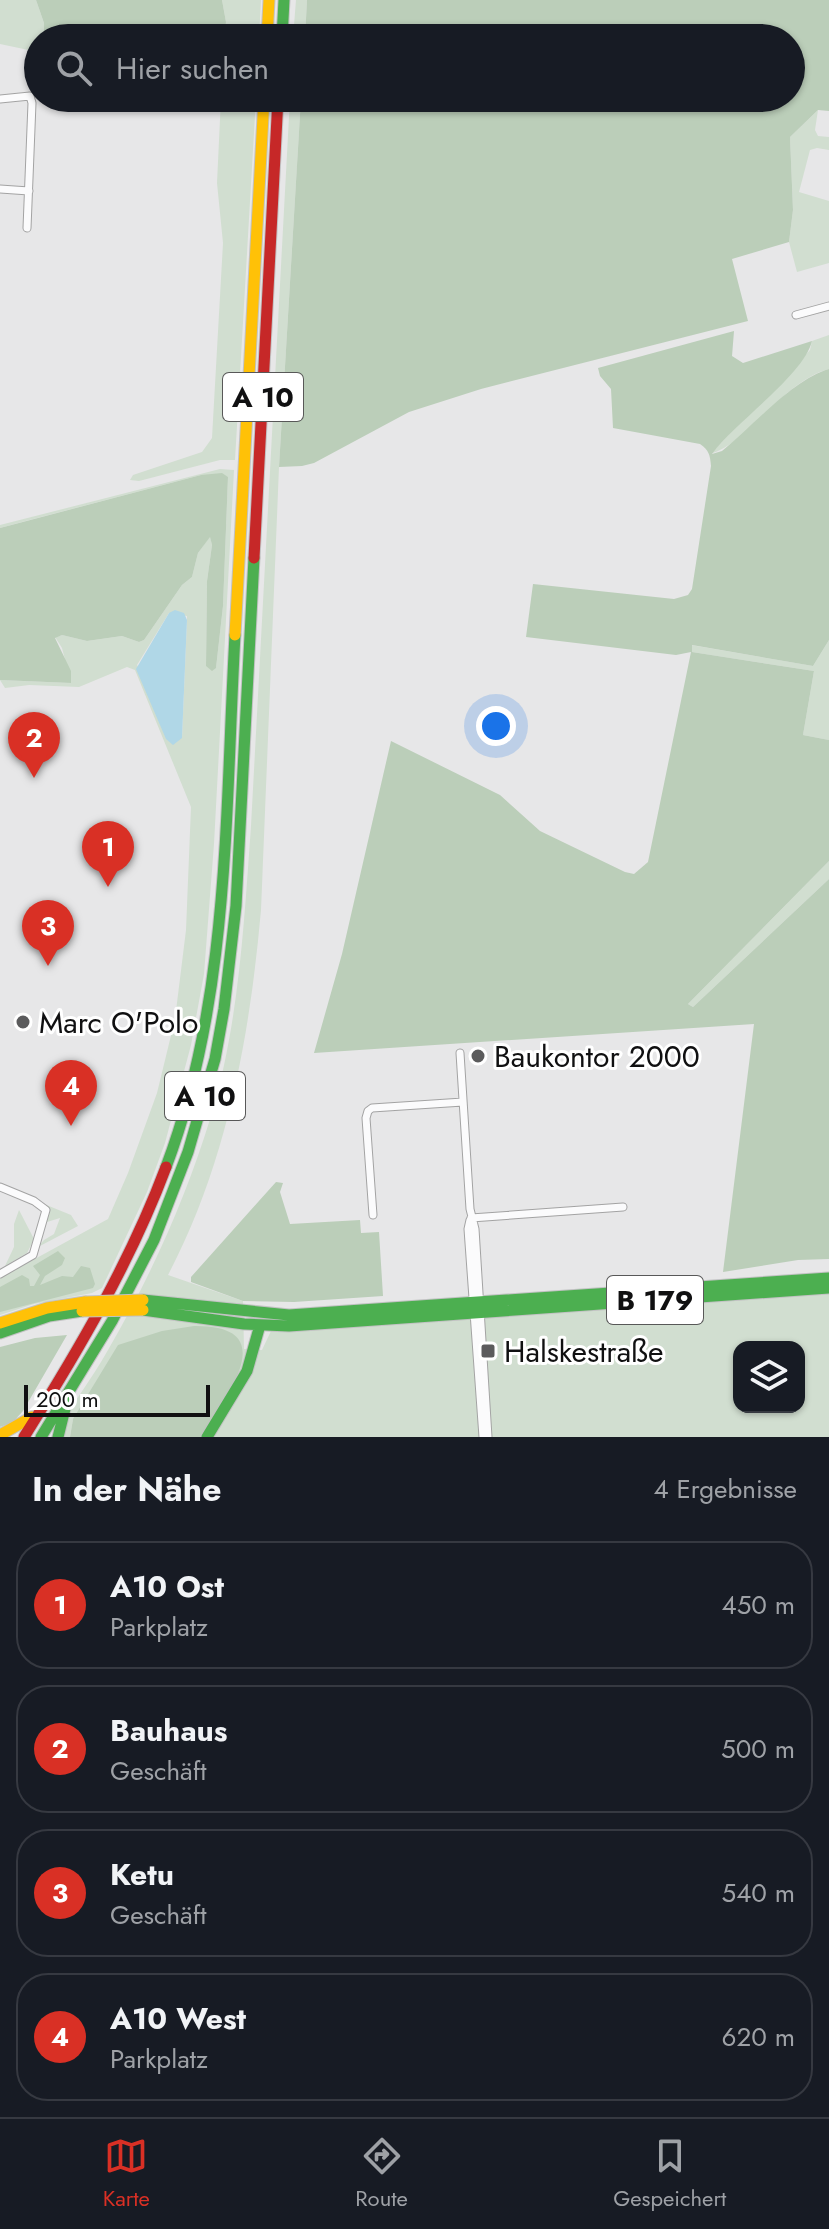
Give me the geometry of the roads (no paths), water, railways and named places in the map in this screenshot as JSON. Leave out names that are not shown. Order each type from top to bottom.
[{"type":"main road","points":[[268,24],[269,0]]},
{"type":"main road","points":[[283,24],[284,0]]},
{"type":"main road","name":"A 10","points":[[24,1437],[85,1337],[129,1256],[173,1150],[188,1101],[210,1002],[223,860],[263,112]]},
{"type":"main road","name":"A 10","points":[[41,1437],[135,1280],[171,1198],[203,1104],[224,1003],[237,859],[277,112]]},
{"type":"main road","name":"B 179","points":[[0,1323],[47,1308],[143,1305],[260,1319],[289,1326],[829,1278]]},
{"type":"main road","name":"B 179","points":[[477,1308],[829,1288]]},
{"type":"main road","name":"B 179","points":[[0,1333],[83,1306]]},
{"type":"main road","points":[[207,1437],[252,1363],[260,1319]]},
{"type":"main road","points":[[58,1437],[71,1390]]},
{"type":"main road","points":[[0,1435],[39,1412]]},
{"type":"street","points":[[0,99],[24,97]]},
{"type":"street","points":[[27,228],[33,112]]},
{"type":"street","points":[[0,189],[29,191]]},
{"type":"street","points":[[796,315],[829,306]]},
{"type":"street","points":[[460,1053],[471,1218],[475,1229],[486,1437]]},
{"type":"street","points":[[373,1215],[368,1111],[372,1108],[463,1102]]},
{"type":"street","points":[[0,1187],[34,1201],[46,1210],[33,1255],[0,1274]]},
{"type":"street","points":[[471,1218],[623,1207]]},
{"type":"water","points":[[175,610],[184,613],[187,620],[182,738],[173,745],[166,739],[136,669],[169,613]]},
{"type":"place","name":"Bauhaus","points":[[34,778]]},
{"type":"place","name":"A10 Ost","points":[[108,887]]},
{"type":"place","name":"Ketu","points":[[48,966]]},
{"type":"place","name":"Marc O'Polo","points":[[23,1022]]},
{"type":"place","name":"Baukontor 2000","points":[[478,1056]]},
{"type":"place","name":"A10 West","points":[[71,1126]]},
{"type":"place","name":"Halskestraße","points":[[488,1351]]}]
